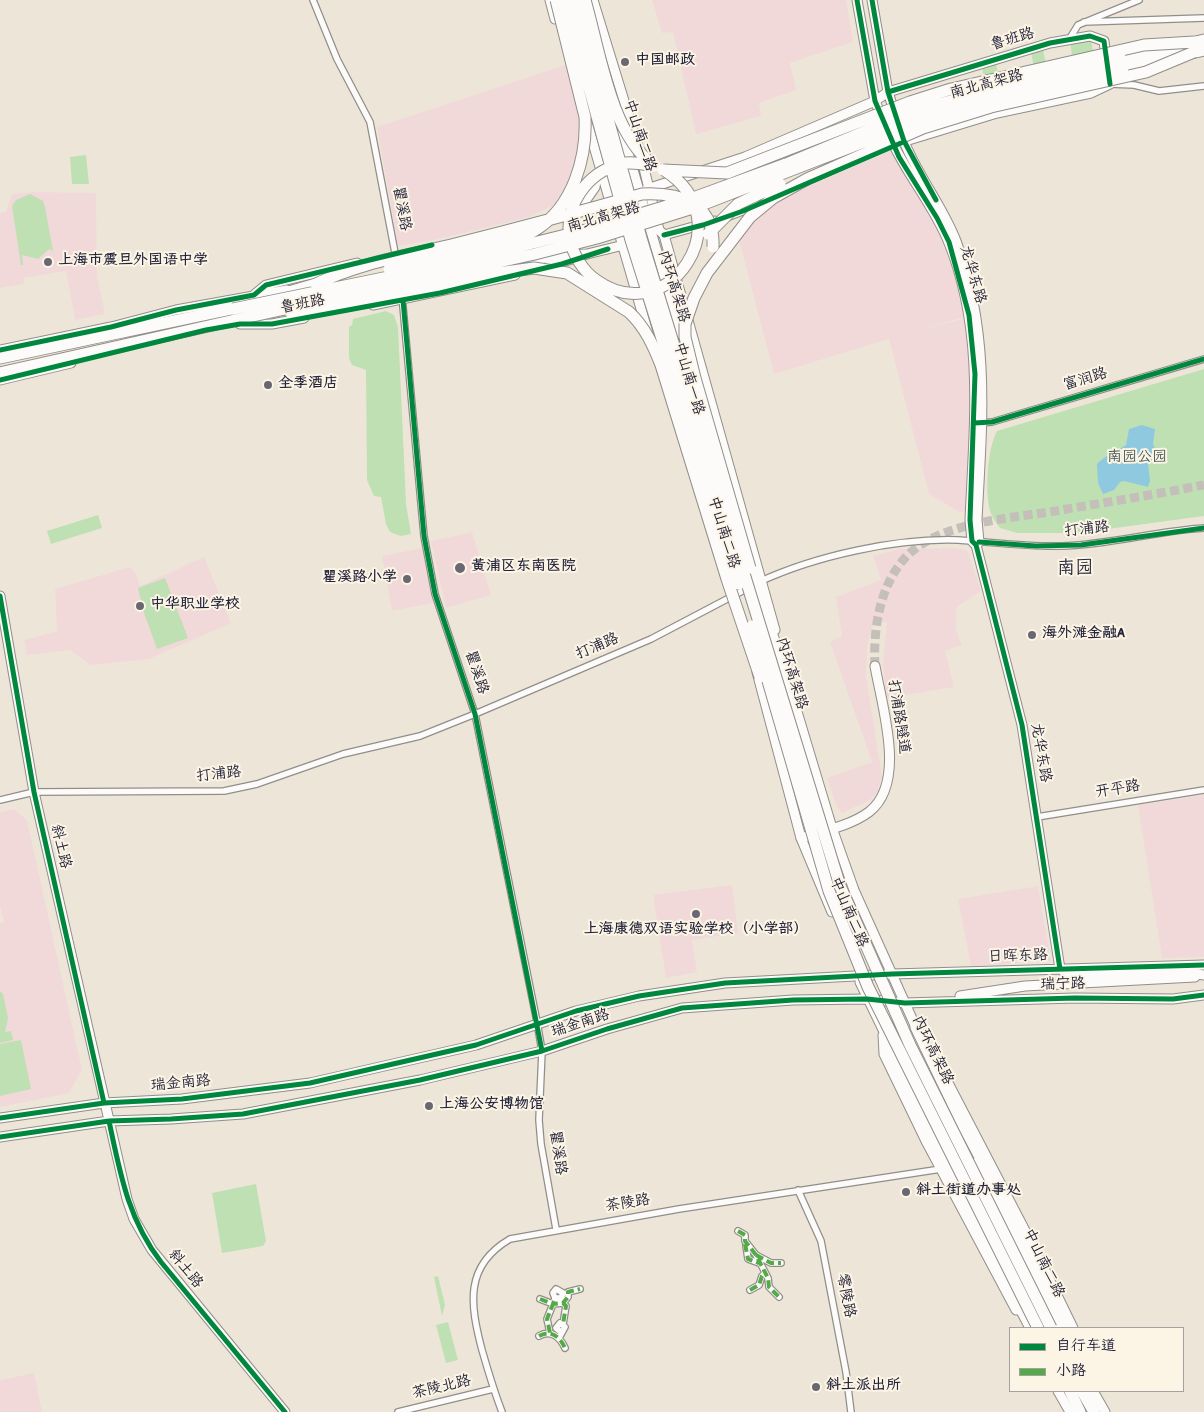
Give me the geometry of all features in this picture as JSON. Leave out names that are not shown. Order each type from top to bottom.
[{"type":"highway","points":[[556,0],[585,117],[586,184]]},
{"type":"highway","name":"内环高架路","points":[[565,0],[631,240],[692,430],[830,891],[868,987],[1038,1327]]},
{"type":"highway","name":"内环高架路","points":[[575,0],[641,238],[840,886],[910,1045],[1051,1327]]},
{"type":"highway","points":[[585,0],[622,128],[637,151],[680,182],[695,207],[698,230],[691,258]]},
{"type":"highway","points":[[786,743],[741,622],[661,365],[645,329],[576,257],[570,241],[570,218],[575,200],[586,184],[602,171],[621,164],[637,163],[659,168],[727,173],[910,102],[952,89],[1144,45],[1200,47]]},
{"type":"highway","points":[[236,318],[282,316],[345,306],[520,269],[542,268],[567,273],[597,281],[619,291],[644,292],[659,288],[681,273],[716,224],[746,198],[865,149],[923,128],[991,107],[1146,72],[1200,47]]},
{"type":"highway","name":"南北高架路","points":[[0,373],[236,318],[535,254],[598,238],[706,204],[915,122],[1009,95],[1200,47]]},
{"type":"highway","points":[[758,617],[749,563],[685,338],[690,308],[708,273],[750,217],[773,198],[807,179],[923,128]]},
{"type":"highway","points":[[552,217],[576,178],[585,145]]},
{"type":"highway","points":[[236,318],[342,271],[642,194],[657,193],[692,202],[709,222],[714,240],[708,273]]},
{"type":"highway","points":[[316,284],[498,244],[530,233],[575,200]]},
{"type":"highway","points":[[567,273],[621,306]]},
{"type":"highway","name":"南北高架路","points":[[0,358],[236,318]]},
{"type":"highway","points":[[916,1027],[1012,1216],[1064,1327]]},
{"type":"highway","points":[[884,1033],[898,1070],[1030,1327]]},
{"type":"highway","points":[[1069,1392],[1094,1412]]},
{"type":"main road","name":"中山南一路","points":[[550,0],[612,202],[628,227],[634,243],[737,593]]},
{"type":"main road","points":[[560,0],[612,180],[612,202]]},
{"type":"main road","name":"中山南二路","points":[[580,0],[644,190],[659,230],[664,235],[758,583]]},
{"type":"main road","points":[[593,0],[644,167],[644,201],[640,212],[608,249]]},
{"type":"main road","name":"龙华东路","points":[[857,0],[875,101],[894,146],[938,218],[958,269],[973,339],[978,423]]},
{"type":"main road","name":"龙华东路","points":[[872,0],[888,92],[904,141],[952,232],[969,285],[982,356],[970,520],[1020,716],[1060,969]]},
{"type":"main road","name":"鲁班路","points":[[0,350],[254,295],[270,294],[396,258],[461,248],[574,217],[644,190],[745,156],[875,101],[888,92],[1070,38],[1090,36],[1104,40],[1110,84],[1091,93],[996,113],[904,141],[743,210],[703,225],[587,254],[562,264],[403,300],[272,324],[236,318]]},
{"type":"main road","points":[[535,227],[555,210],[584,156],[588,136],[587,121]]},
{"type":"main road","points":[[574,217],[595,187],[600,163]]},
{"type":"main road","name":"中山南二路","points":[[644,201],[674,309],[758,583],[774,624],[780,654],[832,828],[854,890],[992,1195],[1058,1327]]},
{"type":"main road","name":"中山南二路","points":[[612,202],[674,422],[723,582],[737,593],[801,838],[867,999],[1018,1281],[1038,1327]]},
{"type":"main road","name":"鲁班路","points":[[0,380],[206,330],[236,318],[274,314],[558,256],[587,254]]},
{"type":"main road","points":[[630,266],[652,306]]},
{"type":"main road","points":[[673,266],[674,309]]},
{"type":"main road","name":"斜土路","points":[[0,596],[34,792],[127,1198],[144,1238],[161,1262],[285,1412]]},
{"type":"main road","name":"打浦路隧道","points":[[801,838],[868,813],[878,804],[888,785],[891,764],[875,666]]},
{"type":"main road","name":"日晖东路","points":[[892,974],[1204,965]]},
{"type":"main road","name":"日晖东路","points":[[1060,969],[1071,976],[1192,973],[1200,976]]},
{"type":"main road","name":"瑞金南路","points":[[0,1118],[104,1103],[182,1099],[310,1083],[476,1045],[537,1022],[639,996],[725,983],[892,974]]},
{"type":"main road","points":[[905,1003],[923,1002],[1025,986],[1200,976]]},
{"type":"main road","name":"瑞宁路","points":[[923,1002],[1075,998],[1174,999],[1202,994]]},
{"type":"main road","name":"瑞金南路","points":[[0,1137],[109,1121],[171,1120],[243,1114],[420,1080],[542,1051],[606,1029],[682,1008],[793,1000],[867,999],[905,1003]]},
{"type":"main road","name":"中山南二路","points":[[916,1027],[953,1090],[1032,1244],[1072,1327]]},
{"type":"main road","name":"中山南二路","points":[[884,1033],[884,1054],[941,1169],[1024,1327]]},
{"type":"main road","points":[[1060,1392],[1105,1412]]},
{"type":"main road","points":[[1100,1392],[1110,1412]]},
{"type":"street","name":"瞿溪路","points":[[313,0],[337,59],[370,122],[403,300],[424,536],[436,594],[475,714],[542,1051],[539,1120],[541,1144],[556,1229]]},
{"type":"street","points":[[1070,38],[1078,25],[1139,0]]},
{"type":"street","points":[[1084,22],[1204,18]]},
{"type":"street","name":"鲁班路","points":[[1110,84],[1200,47]]},
{"type":"street","name":"鲁班路","points":[[1110,84],[1134,85],[1159,91],[1204,86]]},
{"type":"street","name":"富润路","points":[[978,423],[1204,359]]},
{"type":"street","name":"打浦路","points":[[0,800],[34,792],[224,791],[257,784],[343,754],[420,736],[651,639],[758,583],[831,558],[877,546],[909,541],[1036,546],[1081,545],[1204,528]]},
{"type":"street","name":"开平路","points":[[1037,817],[1204,790]]},
{"type":"street","name":"茶陵路","points":[[502,1412],[493,1389],[474,1316],[474,1286],[482,1265],[495,1248],[510,1238],[798,1190],[941,1169]]},
{"type":"street","name":"零陵路","points":[[798,1190],[821,1241],[846,1372],[851,1412]]},
{"type":"street","points":[[738,1231],[745,1235],[747,1256],[759,1263]]},
{"type":"street","points":[[745,1241],[756,1255],[771,1291],[779,1297]]},
{"type":"street","points":[[756,1255],[771,1263],[781,1263]]},
{"type":"street","points":[[750,1290],[759,1285],[762,1276],[765,1274]]},
{"type":"street","points":[[550,1333],[551,1330],[547,1322],[554,1301],[553,1293],[556,1289],[566,1293],[568,1298],[562,1303]]},
{"type":"street","points":[[566,1293],[580,1289]]},
{"type":"street","points":[[540,1298],[562,1303],[566,1306],[563,1324],[557,1325],[565,1348]]},
{"type":"street","points":[[550,1314],[563,1315]]},
{"type":"street","points":[[540,1336],[550,1333],[560,1335]]},
{"type":"street","name":"茶陵北路","points":[[398,1412],[418,1410],[493,1389]]},
{"type":"shaded area","points":[[652,0],[846,0],[853,42],[790,63],[796,90],[759,103],[761,116],[696,134],[673,32],[662,33]]},
{"type":"shaded area","points":[[565,65],[581,118],[581,143],[575,170],[556,204],[529,217],[434,240],[398,246],[377,127]]},
{"type":"shaded area","points":[[891,151],[934,220],[958,284],[965,317],[919,330],[966,318],[973,358],[968,511],[959,512],[929,494],[889,339],[774,374],[738,236],[753,218],[782,197]]},
{"type":"shaded area","name":"上海市震旦外国语中学","points":[[33,192],[96,193],[97,276],[105,314],[75,320],[66,271],[24,278],[24,284],[0,288],[0,213],[6,212],[12,194]]},
{"type":"shaded area","name":"黄浦区东南医院","points":[[472,532],[491,595],[446,608],[431,541]]},
{"type":"shaded area","name":"瞿溪路小学","points":[[422,548],[433,603],[392,611],[382,556]]},
{"type":"shaded area","points":[[900,549],[964,549],[968,552],[981,591],[958,606],[956,610],[956,629],[962,645],[945,651],[954,687],[886,698],[883,663],[887,623],[877,621],[873,624],[867,646],[866,676],[882,777],[877,793],[870,800],[842,813],[836,805],[827,778],[872,762],[830,642],[842,636],[836,597],[881,580],[873,556]]},
{"type":"shaded area","name":"中华职业学校","points":[[204,557],[231,623],[149,659],[91,665],[70,650],[27,655],[24,640],[57,631],[55,589],[130,567],[136,574],[140,586]]},
{"type":"shaded area","points":[[1204,795],[1204,957],[1162,958],[1138,805]]},
{"type":"shaded area","points":[[14,809],[27,820],[82,1070],[69,1093],[0,1107],[0,923],[4,922],[0,906],[0,812]]},
{"type":"shaded area","name":"上海康德双语实验学校（小学部）","points":[[732,885],[738,933],[692,940],[697,972],[666,978],[653,895]]},
{"type":"shaded area","points":[[1038,886],[1051,961],[971,966],[958,899]]},
{"type":"shaded area","points":[[34,1373],[42,1412],[0,1412],[0,1380]]},
{"type":"green space","points":[[1091,40],[1100,86],[1077,91],[1070,42]]},
{"type":"green space","points":[[1043,49],[1052,98],[1040,99],[1031,52]]},
{"type":"green space","points":[[996,64],[1005,108],[990,112],[982,67]]},
{"type":"green space","points":[[86,155],[89,184],[72,184],[70,157]]},
{"type":"green space","points":[[30,194],[43,201],[53,251],[49,249],[38,259],[22,255],[23,265],[21,265],[12,206],[16,200]]},
{"type":"green space","points":[[386,311],[394,315],[398,327],[406,504],[411,534],[401,536],[390,532],[386,524],[381,497],[374,496],[367,480],[366,370],[352,365],[349,358],[349,327],[352,325],[353,319]]},
{"type":"green space","name":"南园公园","points":[[1204,369],[1204,516],[1078,533],[1017,533],[1000,528],[990,511],[987,482],[989,459],[997,431]]},
{"type":"green space","points":[[98,515],[102,528],[51,544],[47,531]]},
{"type":"green space","points":[[165,578],[188,638],[157,649],[143,610],[138,588]]},
{"type":"green space","points":[[0,991],[3,994],[8,1018],[5,1032],[11,1031],[13,1040],[0,1043]]},
{"type":"green space","points":[[21,1040],[31,1089],[0,1096],[0,1044]]},
{"type":"green space","points":[[256,1184],[266,1241],[263,1246],[222,1253],[212,1193]]},
{"type":"green space","points":[[438,1276],[445,1305],[442,1316],[434,1277]]},
{"type":"green space","points":[[448,1322],[458,1360],[446,1363],[436,1325]]},
{"type":"water","points":[[1142,425],[1155,429],[1153,444],[1157,453],[1154,460],[1148,464],[1150,481],[1148,487],[1124,481],[1120,482],[1114,490],[1103,494],[1098,483],[1097,464],[1126,445],[1129,429]]},
{"type":"tunnel","points":[[875,666],[875,636],[880,606],[885,591],[900,564],[910,553],[925,542],[961,527],[982,522],[1204,485]]},
{"type":"marked path","points":[[738,1231],[745,1235],[745,1241],[756,1255],[768,1278],[769,1287],[779,1297]]},
{"type":"marked path","points":[[745,1244],[748,1259],[759,1263]]},
{"type":"marked path","points":[[756,1255],[771,1263],[781,1263]]},
{"type":"marked path","points":[[750,1290],[759,1285],[765,1273]]},
{"type":"marked path","points":[[554,1301],[553,1304],[563,1303],[568,1297],[568,1292],[580,1289]]},
{"type":"marked path","points":[[540,1299],[553,1304],[547,1319],[550,1333]]},
{"type":"marked path","points":[[563,1303],[566,1306],[563,1324]]},
{"type":"marked path","points":[[539,1336],[547,1333],[555,1335],[561,1340],[565,1348]]},
{"type":"cycle path","points":[[857,0],[875,101],[899,157],[937,218],[949,242],[969,315],[975,374],[970,520],[972,541],[976,545],[1022,725],[1060,969]]},
{"type":"cycle path","points":[[872,0],[888,92],[904,141],[936,200]]},
{"type":"cycle path","points":[[888,92],[1050,43],[1090,36],[1104,41],[1110,84]]},
{"type":"cycle path","points":[[664,235],[703,225],[743,211],[901,143]]},
{"type":"cycle path","points":[[0,350],[111,327],[176,310],[254,295],[266,285],[432,245]]},
{"type":"cycle path","points":[[0,380],[206,330],[240,324],[272,324],[440,293],[562,264],[608,249]]},
{"type":"cycle path","points":[[403,300],[424,536],[435,594],[475,714],[542,1051]]},
{"type":"cycle path","points":[[974,423],[992,422],[1204,359]]},
{"type":"cycle path","points":[[979,542],[1036,546],[1081,545],[1204,528]]},
{"type":"cycle path","points":[[0,596],[34,792],[104,1103]]},
{"type":"cycle path","points":[[0,1118],[104,1103],[182,1099],[310,1083],[476,1045],[576,1011],[639,996],[725,983],[892,974],[1204,965]]},
{"type":"cycle path","points":[[0,1137],[109,1121],[243,1114],[420,1080],[542,1051],[607,1029],[682,1008],[793,1000],[867,999],[905,1003],[1075,998],[1173,999],[1204,995]]},
{"type":"cycle path","points":[[109,1121],[127,1195],[140,1229],[150,1246],[161,1262],[285,1412]]},
{"type":"place","name":"中国邮政","points":[[625,62]]},
{"type":"place","name":"上海市震旦外国语中学","points":[[48,262]]},
{"type":"place","name":"全季酒店","points":[[268,385]]},
{"type":"place","name":"黄浦区东南医院","points":[[460,568]]},
{"type":"place","name":"瞿溪路小学","points":[[407,579]]},
{"type":"place","name":"中华职业学校","points":[[140,606]]},
{"type":"place","name":"海外滩金融A","points":[[1032,635]]},
{"type":"place","name":"上海康德双语实验学校（小学部）","points":[[696,914]]},
{"type":"place","name":"上海公安博物馆","points":[[429,1106]]},
{"type":"place","name":"斜土街道办事处","points":[[906,1192]]},
{"type":"place","name":"斜土派出所","points":[[816,1387]]},
{"type":"district","name":"南园","points":[[1075,571]]}]
